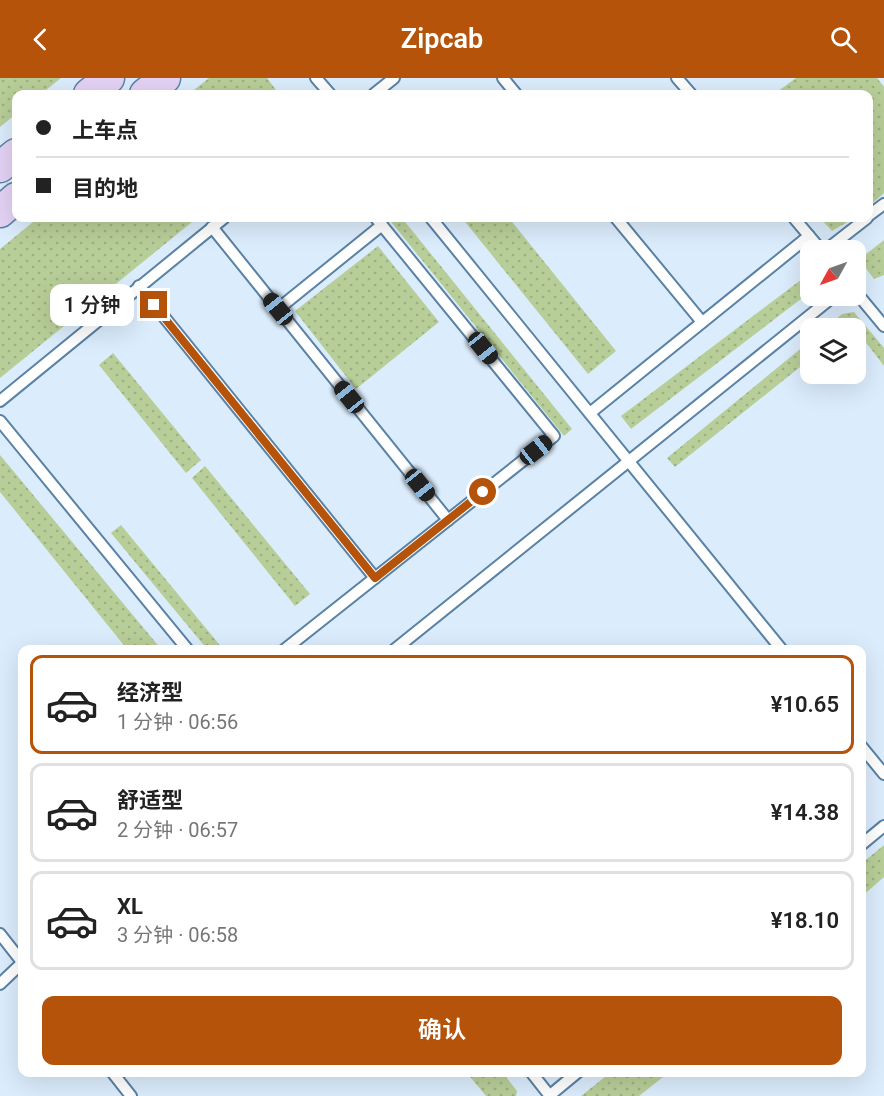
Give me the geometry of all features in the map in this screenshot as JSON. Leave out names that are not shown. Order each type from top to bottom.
[{"type":"main road","points":[[94,90],[110,78]]},
{"type":"main road","points":[[150,90],[165,78]]},
{"type":"main road","points":[[0,167],[12,157]]},
{"type":"main road","points":[[0,212],[12,202]]},
{"type":"lane","points":[[316,78],[326,90]]},
{"type":"lane","points":[[379,90],[394,78]]},
{"type":"lane","points":[[503,78],[513,90]]},
{"type":"lane","points":[[677,78],[688,90]]},
{"type":"lane","points":[[0,401],[219,222]]},
{"type":"lane","points":[[278,309],[378,222]]},
{"type":"lane","points":[[290,645],[554,436],[380,222]]},
{"type":"lane","points":[[434,222],[778,645]]},
{"type":"lane","points":[[619,222],[702,322]]},
{"type":"lane","points":[[797,222],[812,240]]},
{"type":"lane","points":[[839,240],[862,222]]},
{"type":"lane","points":[[212,227],[448,520]]},
{"type":"lane","points":[[590,413],[809,236]]},
{"type":"lane","points":[[140,286],[375,578]]},
{"type":"lane","points":[[866,302],[882,318]]},
{"type":"lane","points":[[400,645],[822,306]]},
{"type":"lane","points":[[0,421],[184,645]]},
{"type":"lane","points":[[866,752],[884,774]]},
{"type":"lane","points":[[866,841],[884,826]]},
{"type":"lane","points":[[0,934],[18,957]]},
{"type":"lane","points":[[0,984],[18,966]]},
{"type":"lane","points":[[116,1077],[131,1096]]},
{"type":"lane","points":[[535,1077],[550,1096],[572,1077]]},
{"type":"green space","points":[[0,78],[61,78],[46,90],[12,90],[12,117],[0,127]]},
{"type":"green space","points":[[209,78],[267,78],[276,90],[194,90]]},
{"type":"green space","points":[[796,78],[877,78],[884,87],[884,193],[873,203],[873,90],[780,90]]},
{"type":"green space","points":[[33,222],[192,222],[0,378],[0,249]]},
{"type":"green space","points":[[391,222],[405,222],[572,429],[564,436]]},
{"type":"green space","points":[[465,222],[512,222],[616,351],[588,374]]},
{"type":"green space","points":[[824,222],[847,222],[832,231]]},
{"type":"green space","points":[[884,240],[884,275],[874,279],[866,268],[866,254]]},
{"type":"green space","points":[[378,246],[439,322],[356,389],[295,311]]},
{"type":"green space","points":[[800,281],[800,300],[631,429],[621,416]]},
{"type":"green space","points":[[854,312],[859,318],[837,318],[842,314]]},
{"type":"green space","points":[[866,326],[884,348],[884,366],[866,342]]},
{"type":"green space","points":[[800,349],[800,367],[675,467],[667,458]]},
{"type":"green space","points":[[113,353],[201,460],[186,473],[99,365]]},
{"type":"green space","points":[[0,455],[158,645],[124,645],[0,492]]},
{"type":"green space","points":[[205,466],[310,594],[295,606],[192,478]]},
{"type":"green space","points":[[121,525],[220,645],[204,645],[111,533]]},
{"type":"green space","points":[[884,845],[884,877],[866,893],[866,860]]},
{"type":"green space","points":[[470,1077],[506,1077],[517,1091],[516,1096],[486,1096]]},
{"type":"green space","points":[[605,1077],[663,1077],[639,1096],[581,1096]]},
{"type":"route","points":[[154,305],[375,578],[483,492]]}]
